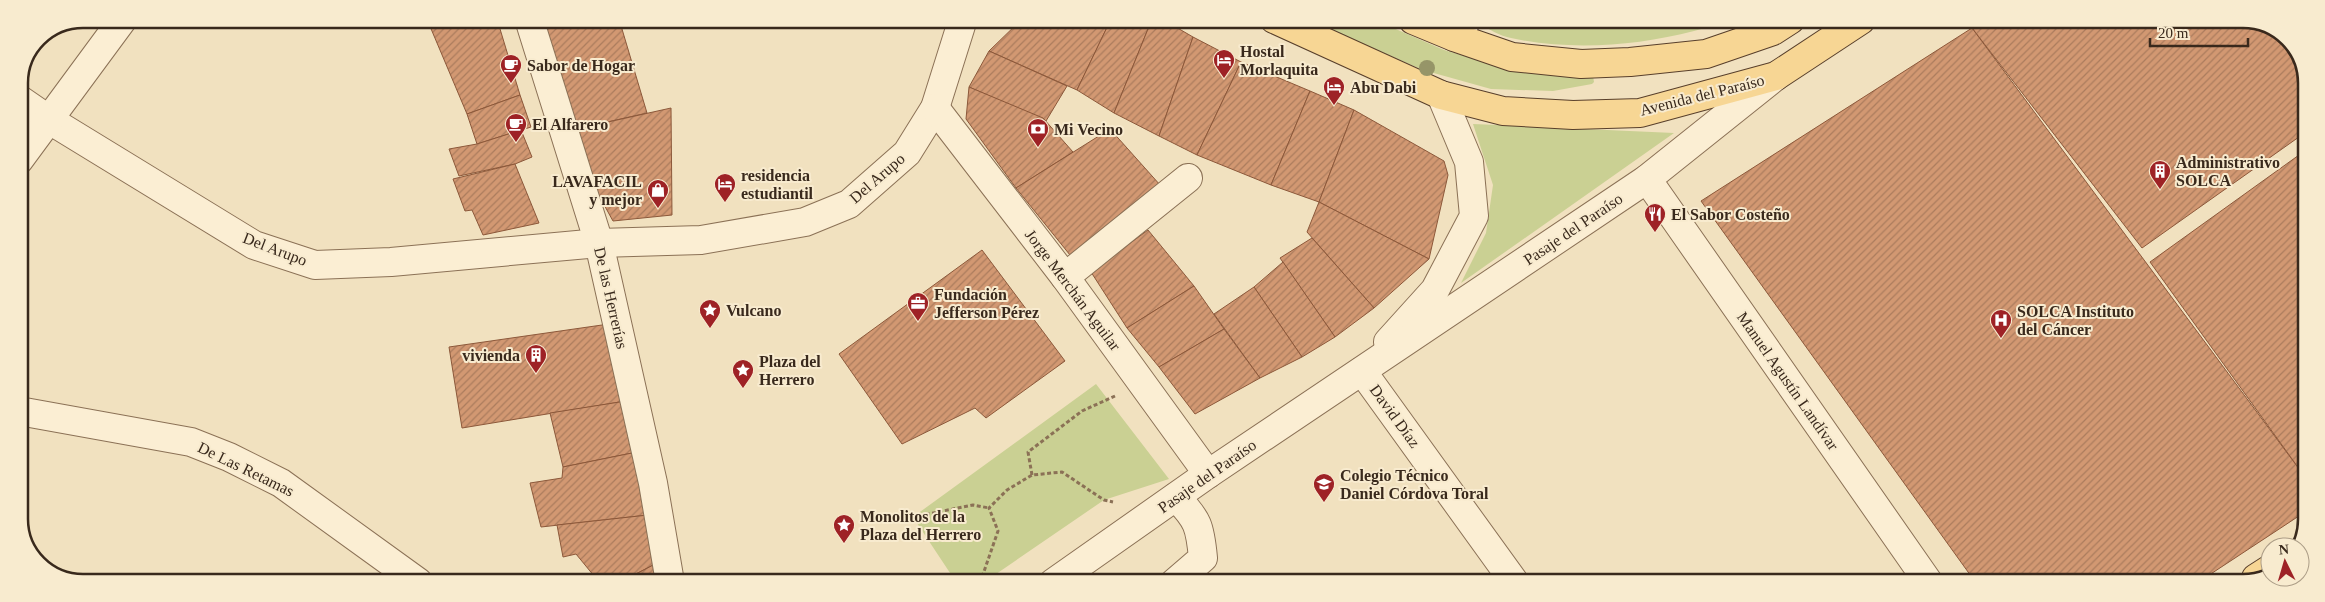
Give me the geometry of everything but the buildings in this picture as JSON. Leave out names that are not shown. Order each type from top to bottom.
[{"type":"main road","name":"Avenida del Paraíso","points":[[1292,28],[1441,95],[1503,111],[1573,115],[1640,113],[1776,76],[1849,28]]},
{"type":"main road","points":[[1460,28],[1512,57],[1581,64],[1630,62],[1706,54],[1778,28]]},
{"type":"street","points":[[28,147],[116,28]]},
{"type":"street","name":"De las Herrerías","points":[[532,28],[599,243],[653,483],[669,574]]},
{"type":"street","name":"Del Arupo","points":[[28,105],[254,245],[315,265],[391,262],[599,243],[701,240],[805,222],[849,204],[906,153],[935,108],[960,30]]},
{"type":"street","name":"Pasaje del Paraíso","points":[[1065,574],[1208,474],[1647,179],[1776,76]]},
{"type":"street","name":"Pasaje del Paraíso","points":[[1362,371],[1435,290],[1474,216],[1469,162],[1441,95]]},
{"type":"street","name":"Jorge Merchán Aguilar","points":[[935,108],[1065,277],[1208,474]]},
{"type":"street","points":[[1065,277],[1188,178]]},
{"type":"street","name":"Manuel Agustín Landívar","points":[[1647,179],[1923,574]]},
{"type":"street","name":"David Díaz","points":[[1362,371],[1509,574]]},
{"type":"street","name":"De Las Retamas","points":[[28,413],[191,442],[229,457],[281,483],[407,574]]},
{"type":"street","points":[[1176,497],[1191,513],[1200,530],[1203,558],[1184,574]]},
{"type":"path","points":[[1032,475],[1028,452],[1051,433],[1082,412],[1142,384]]},
{"type":"path","points":[[989,508],[1007,490],[1032,475],[1062,472],[1104,500],[1152,514]]},
{"type":"path","points":[[913,516],[973,505],[989,508]]},
{"type":"path","points":[[983,574],[998,531],[989,508]]},
{"type":"green space","points":[[1327,28],[1393,28],[1444,50],[1505,68],[1534,74],[1593,76],[1594,82],[1592,84],[1553,91],[1491,89],[1423,70]]},
{"type":"green space","points":[[1487,28],[1704,28],[1649,40],[1603,45],[1533,42],[1507,37]]},
{"type":"green space","points":[[1473,124],[1674,133],[1461,283],[1486,233],[1493,185]]},
{"type":"green space","points":[[1096,384],[1169,479],[1104,500],[996,574],[951,574],[913,517]]},
{"type":"place","name":"Hostal Morlaquita","points":[[1224,79]]},
{"type":"place","name":"Sabor de Hogar","points":[[511,84]]},
{"type":"place","name":"Abu Dabi","points":[[1334,106]]},
{"type":"place","name":"El Alfarero","points":[[516,143]]},
{"type":"place","name":"Mi Vecino","points":[[1038,148]]},
{"type":"place","name":"Administrativo SOLCA","points":[[2160,190]]},
{"type":"place","name":"residencia estudiantil","points":[[725,203]]},
{"type":"place","name":"LAVAFACIL y mejor","points":[[658,209]]},
{"type":"place","name":"El Sabor Costeño","points":[[1655,233]]},
{"type":"place","name":"Fundación Jefferson Pérez","points":[[918,322]]},
{"type":"place","name":"Vulcano","points":[[710,329]]},
{"type":"place","name":"SOLCA Instituto del Cáncer","points":[[2001,339]]},
{"type":"place","name":"vivienda","points":[[536,374]]},
{"type":"place","name":"Plaza del Herrero","points":[[743,389]]},
{"type":"place","name":"Colegio Técnico Daniel Córdova Toral","points":[[1324,503]]},
{"type":"place","name":"Monolitos de la Plaza del Herrero","points":[[844,544]]}]
